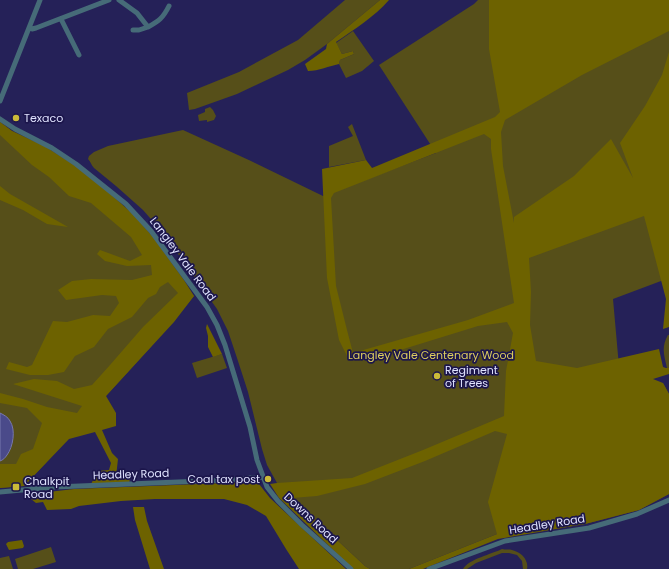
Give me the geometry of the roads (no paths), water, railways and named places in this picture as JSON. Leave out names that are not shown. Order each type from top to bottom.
[{"type":"street","points":[[0,101],[40,0]]},
{"type":"street","points":[[29,28],[32,29],[61,19],[109,0]]},
{"type":"street","points":[[119,0],[137,13],[148,27]]},
{"type":"street","points":[[133,30],[139,30],[154,24],[164,16],[169,6]]},
{"type":"street","points":[[61,19],[79,55]]},
{"type":"street","name":"Langley Vale Road","points":[[0,118],[14,129],[63,155],[115,194],[142,220],[179,268],[213,316],[221,335],[250,427],[257,460],[263,477]]},
{"type":"street","name":"Headley Road","points":[[0,492],[55,487],[227,480],[263,477]]},
{"type":"street","name":"Downs Road","points":[[263,477],[267,487],[278,501],[302,525],[351,569]]},
{"type":"street","name":"Headley Road","points":[[429,569],[505,541],[589,528],[637,514],[669,500]]},
{"type":"place","name":"Texaco","points":[[16,118]]},
{"type":"place","name":"Regiment of Trees","points":[[437,376]]},
{"type":"place","name":"Coal tax post","points":[[268,479]]},
{"type":"place","name":"Chalkpit Road","points":[[16,487]]},
{"type":"park label","name":"Langley Vale Centenary Wood","points":[[431,355]]}]
